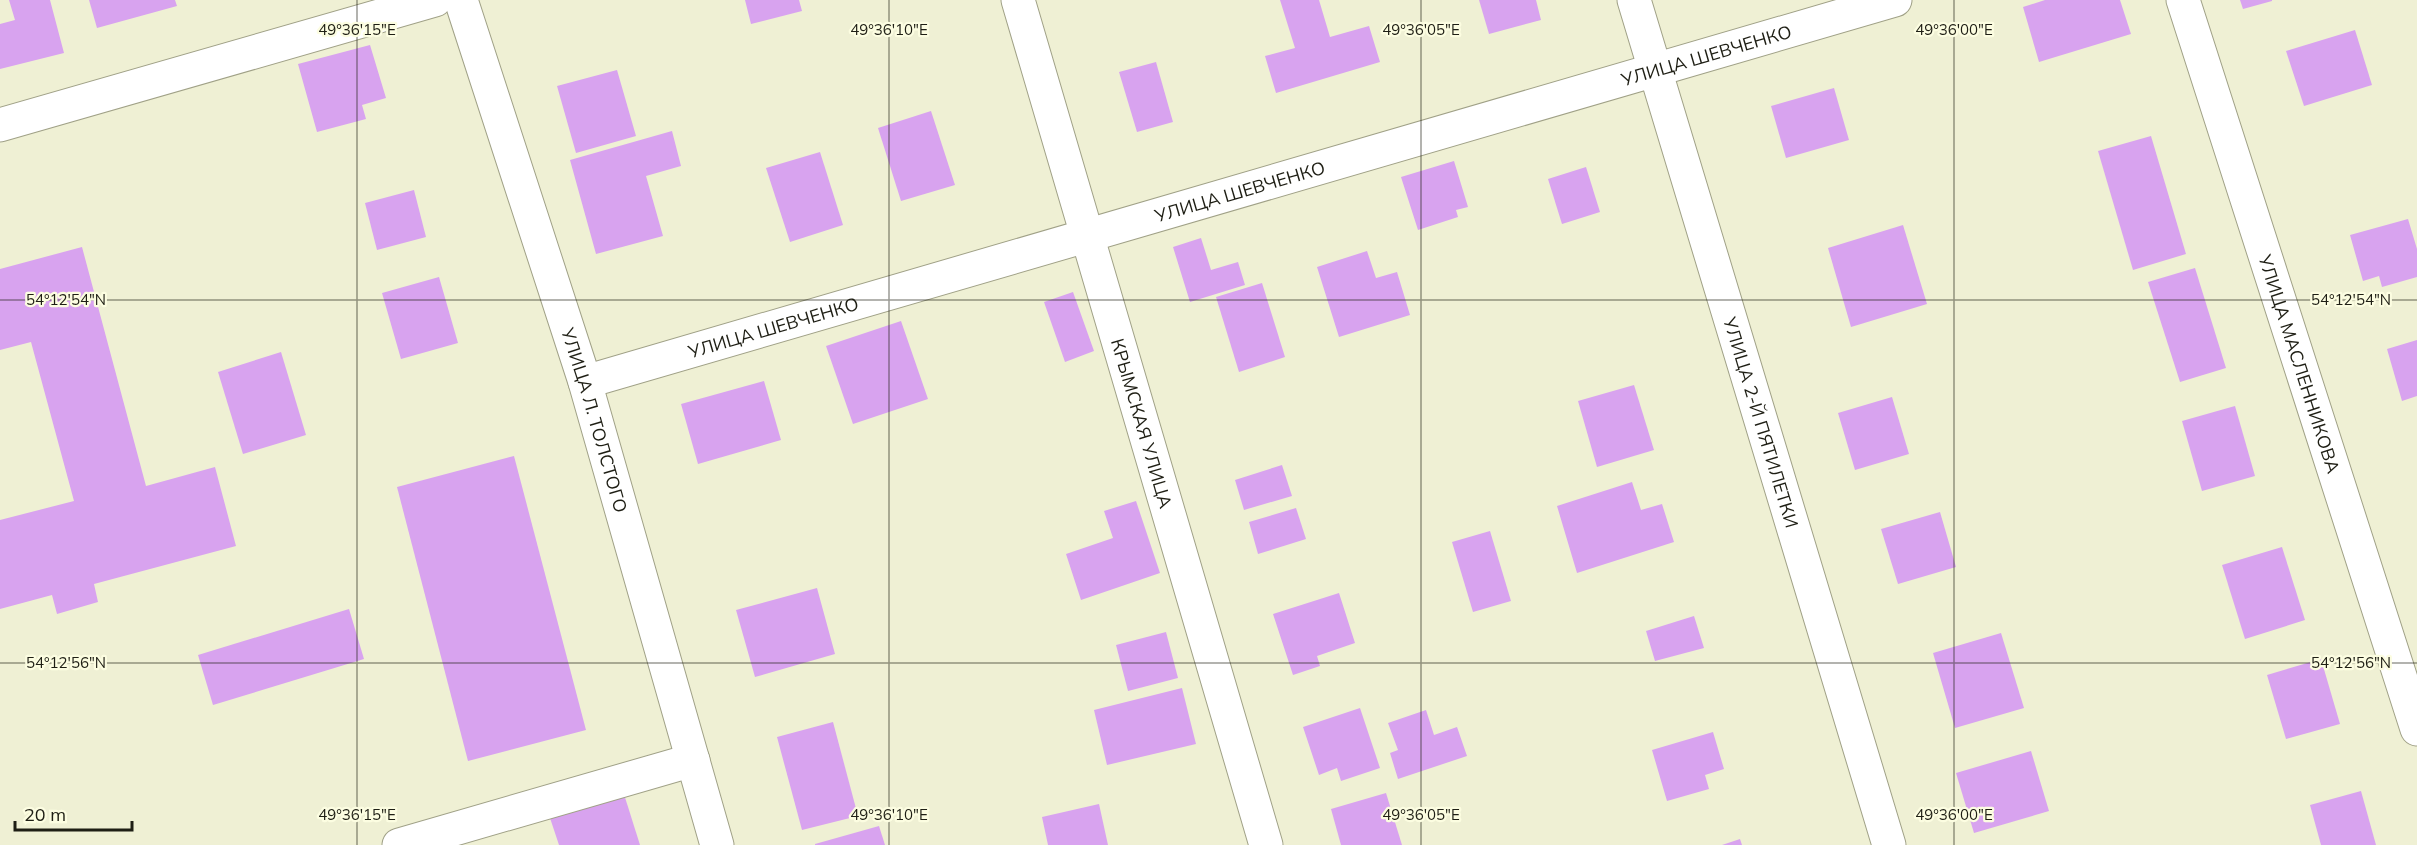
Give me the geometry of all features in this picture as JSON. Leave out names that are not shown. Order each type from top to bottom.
[{"type":"street","points":[[0,125],[435,0]]},
{"type":"street","name":"УЛИЦА Л. ТОЛСТОГО","points":[[461,0],[585,382],[717,845]]},
{"type":"street","name":"КРЫМСКАЯ УЛИЦА","points":[[1018,0],[1266,845]]},
{"type":"street","name":"УЛИЦА 2-Й ПЯТИЛЕТКИ","points":[[1634,0],[1889,845]]},
{"type":"street","name":"УЛИЦА ШЕВЧЕНКО","points":[[585,382],[1895,0]]},
{"type":"street","name":"УЛИЦА МАСЛЕННИКОВА","points":[[2183,0],[2417,729]]},
{"type":"street","points":[[399,845],[693,760]]},
{"type":"building","points":[[9,0],[50,0],[64,53],[0,69],[0,24],[15,20]]},
{"type":"building","points":[[89,0],[175,0],[177,6],[97,28]]},
{"type":"building","points":[[745,0],[799,0],[802,11],[751,24]]},
{"type":"building","points":[[1280,0],[1319,0],[1330,37],[1369,26],[1380,62],[1276,93],[1265,56],[1295,48]]},
{"type":"building","points":[[1479,0],[1536,0],[1541,20],[1489,34]]},
{"type":"building","points":[[2045,0],[2120,0],[2131,34],[2039,62],[2023,7]]},
{"type":"building","points":[[2240,0],[2272,0],[2272,1],[2243,9]]},
{"type":"building","points":[[2355,30],[2372,85],[2304,106],[2286,51]]},
{"type":"building","points":[[370,45],[386,98],[362,105],[366,119],[317,132],[298,64]]},
{"type":"building","points":[[1156,62],[1173,122],[1137,132],[1119,72]]},
{"type":"building","points":[[617,70],[636,136],[576,153],[557,86]]},
{"type":"building","points":[[1834,88],[1849,140],[1786,158],[1771,106]]},
{"type":"building","points":[[931,111],[955,185],[901,201],[878,128]]},
{"type":"building","points":[[672,131],[681,166],[646,176],[663,236],[596,254],[570,160]]},
{"type":"building","points":[[2151,136],[2186,254],[2133,270],[2098,151]]},
{"type":"building","points":[[820,152],[843,225],[790,242],[766,168]]},
{"type":"building","points":[[1454,161],[1468,207],[1456,210],[1458,217],[1418,230],[1401,177]]},
{"type":"building","points":[[1586,167],[1600,212],[1562,224],[1548,179]]},
{"type":"building","points":[[414,190],[426,237],[377,250],[365,203]]},
{"type":"building","points":[[2408,219],[2417,249],[2417,277],[2382,287],[2379,276],[2363,281],[2350,235]]},
{"type":"building","points":[[1903,225],[1927,304],[1851,327],[1828,248]]},
{"type":"building","points":[[1201,238],[1211,270],[1238,262],[1245,285],[1190,302],[1173,247]]},
{"type":"building","points":[[82,247],[146,486],[215,467],[236,546],[94,584],[98,602],[57,614],[52,595],[0,609],[0,520],[74,501],[31,342],[0,350],[0,269]]},
{"type":"building","points":[[1367,251],[1376,278],[1397,272],[1410,315],[1339,337],[1317,267]]},
{"type":"building","points":[[2195,268],[2226,368],[2180,382],[2148,282]]},
{"type":"building","points":[[439,277],[458,343],[401,359],[382,293]]},
{"type":"building","points":[[1262,283],[1285,357],[1239,372],[1216,297]]},
{"type":"building","points":[[1073,292],[1094,351],[1065,362],[1044,302]]},
{"type":"building","points":[[901,321],[928,399],[853,424],[826,346]]},
{"type":"building","points":[[2417,340],[2417,396],[2402,401],[2387,349]]},
{"type":"building","points":[[281,352],[306,435],[243,454],[218,372]]},
{"type":"building","points":[[764,381],[781,440],[698,464],[681,404]]},
{"type":"building","points":[[1634,385],[1654,450],[1597,467],[1578,401]]},
{"type":"building","points":[[1892,397],[1909,454],[1855,470],[1838,413]]},
{"type":"building","points":[[2235,406],[2255,476],[2202,491],[2182,421]]},
{"type":"building","points":[[514,456],[586,730],[468,761],[397,487]]},
{"type":"building","points":[[1282,465],[1292,496],[1244,510],[1235,480]]},
{"type":"building","points":[[1632,482],[1641,510],[1662,504],[1674,542],[1577,573],[1557,506]]},
{"type":"building","points":[[1136,501],[1160,573],[1081,600],[1066,554],[1113,538],[1104,511]]},
{"type":"building","points":[[1296,508],[1306,539],[1258,554],[1249,522]]},
{"type":"building","points":[[1940,512],[1956,567],[1898,584],[1881,529]]},
{"type":"building","points":[[1490,531],[1511,601],[1473,612],[1452,542]]},
{"type":"building","points":[[2282,547],[2305,620],[2245,639],[2222,565]]},
{"type":"building","points":[[817,588],[835,654],[755,677],[736,610]]},
{"type":"building","points":[[1339,593],[1355,643],[1317,656],[1320,666],[1293,675],[1273,614]]},
{"type":"building","points":[[349,609],[364,659],[213,705],[198,655]]},
{"type":"building","points":[[1694,616],[1704,648],[1655,661],[1646,631]]},
{"type":"building","points":[[1166,632],[1178,678],[1128,691],[1116,645]]},
{"type":"building","points":[[2001,633],[2024,708],[1955,728],[1933,653]]},
{"type":"building","points":[[2321,659],[2340,724],[2286,739],[2267,675]]},
{"type":"building","points":[[1182,688],[1196,744],[1107,765],[1094,710]]},
{"type":"building","points":[[1360,708],[1380,768],[1341,781],[1337,768],[1319,775],[1303,727]]},
{"type":"building","points":[[1426,710],[1434,735],[1457,727],[1467,756],[1398,779],[1390,753],[1398,750],[1388,723]]},
{"type":"building","points":[[833,722],[858,816],[802,830],[777,737]]},
{"type":"building","points":[[1713,732],[1724,769],[1705,775],[1709,789],[1667,801],[1652,750]]},
{"type":"building","points":[[2031,751],[2049,811],[1974,833],[1956,773]]},
{"type":"building","points":[[623,791],[640,845],[559,845],[549,815]]},
{"type":"building","points":[[2361,791],[2376,845],[2321,845],[2310,805]]},
{"type":"building","points":[[1386,793],[1402,845],[1341,845],[1331,809]]},
{"type":"building","points":[[1099,804],[1108,845],[1048,845],[1042,817]]},
{"type":"building","points":[[879,826],[885,845],[815,845],[815,844]]},
{"type":"building","points":[[1740,839],[1742,845],[1722,845]]}]
